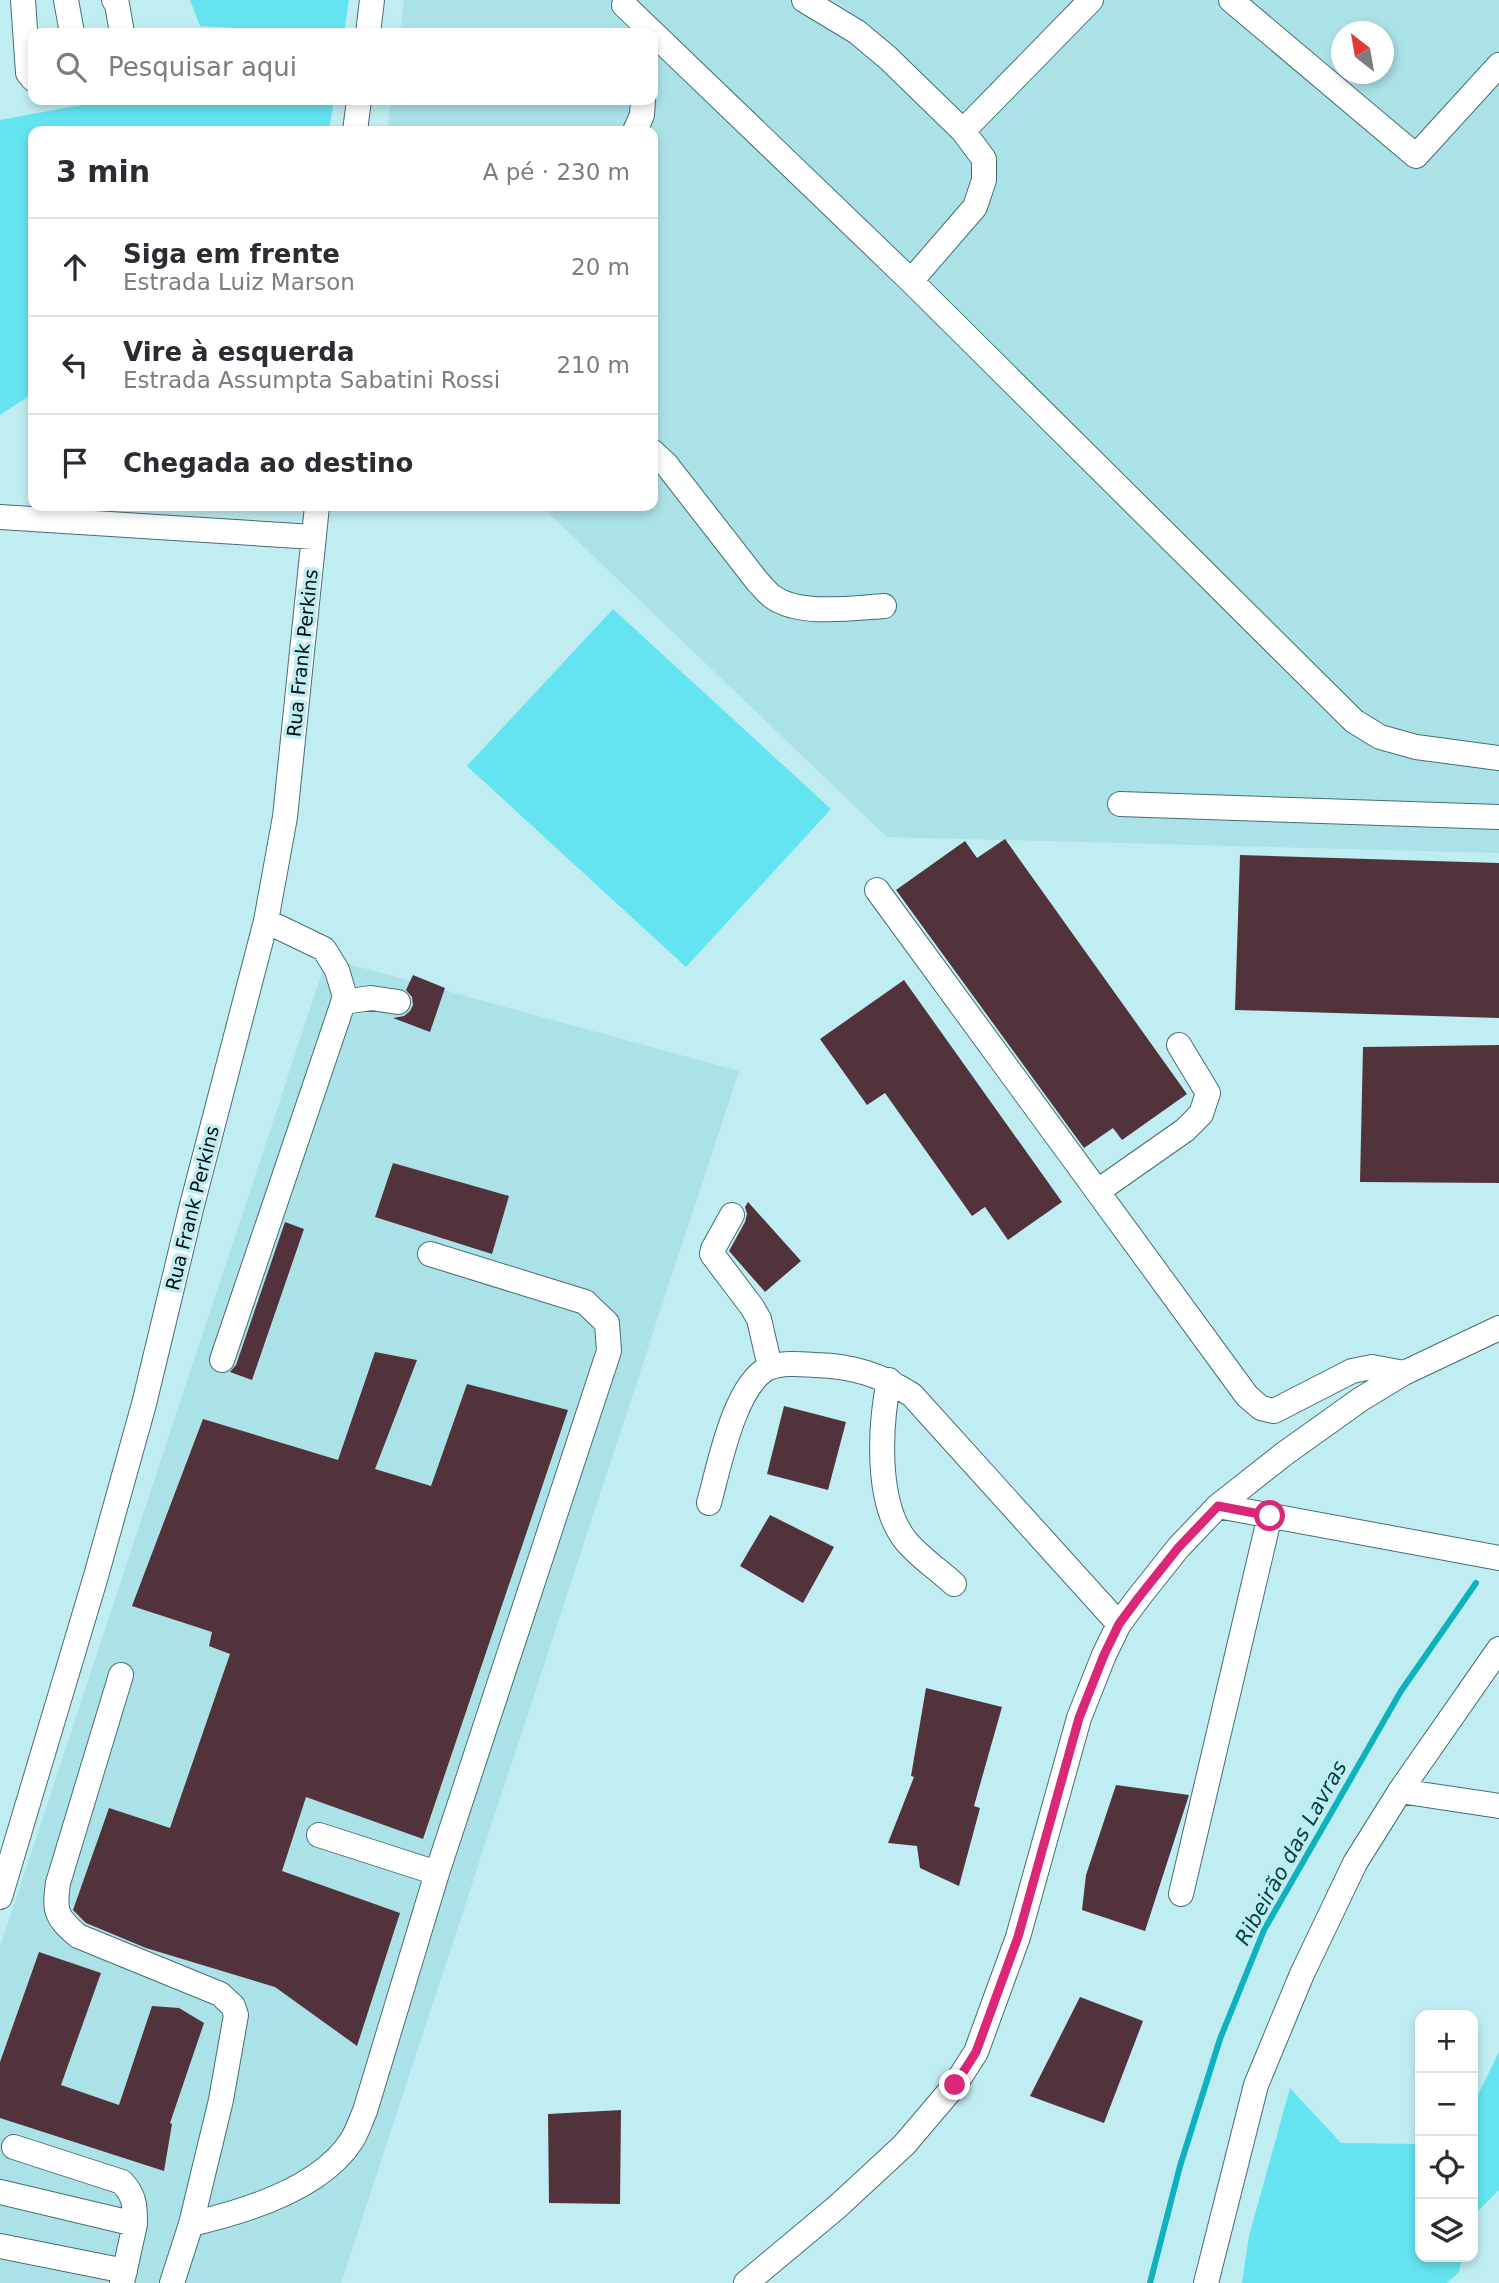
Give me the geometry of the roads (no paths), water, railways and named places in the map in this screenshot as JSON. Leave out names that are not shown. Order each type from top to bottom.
[{"type":"street","points":[[23,0],[28,73]]},
{"type":"street","points":[[66,0],[71,28]]},
{"type":"street","points":[[114,0],[121,28]]},
{"type":"street","points":[[369,28],[372,0]]},
{"type":"street","points":[[804,0],[857,32],[907,75],[963,131],[985,159],[984,180],[975,207],[911,281]]},
{"type":"street","points":[[963,131],[1090,0]]},
{"type":"street","points":[[1231,0],[1416,156],[1499,65]]},
{"type":"street","points":[[624,2],[631,28]]},
{"type":"street","points":[[624,2],[651,28]]},
{"type":"street","points":[[658,35],[911,281],[1354,722],[1380,737],[1416,747],[1499,758]]},
{"type":"street","points":[[356,126],[358,105]]},
{"type":"street","points":[[637,126],[643,105]]},
{"type":"street","points":[[658,457],[773,598],[791,605],[816,609],[884,606]]},
{"type":"street","name":"Rua Frank Perkins","points":[[0,1897],[96,1576],[144,1404],[191,1209],[266,921],[285,817],[317,511]]},
{"type":"street","points":[[0,517],[314,537]]},
{"type":"street","points":[[1120,804],[1499,817]]},
{"type":"street","points":[[877,890],[1247,1396],[1261,1408],[1273,1411],[1352,1371],[1372,1367],[1404,1373]]},
{"type":"street","points":[[222,1360],[345,997],[337,970],[324,949],[266,921]]},
{"type":"street","points":[[343,1002],[371,998],[398,1002]]},
{"type":"street","points":[[1098,1191],[1185,1130],[1201,1114],[1208,1093],[1179,1045]]},
{"type":"street","points":[[732,1215],[712,1254],[759,1319],[770,1367]]},
{"type":"street","points":[[191,2224],[231,2215],[283,2196],[336,2159],[352,2140],[365,2111],[437,1873],[609,1351],[607,1323],[585,1302],[430,1254]]},
{"type":"street","points":[[753,2281],[904,2145],[955,2085],[976,2052],[1018,1937],[1079,1718],[1104,1655],[1119,1624],[1178,1548],[1218,1506],[1361,1399],[1404,1373],[1499,1328]]},
{"type":"street","points":[[709,1503],[736,1408],[753,1379],[770,1367],[789,1364],[863,1370],[889,1380],[912,1395],[1119,1624]]},
{"type":"street","points":[[889,1380],[882,1414],[881,1455],[893,1521],[906,1541],[954,1584]]},
{"type":"street","points":[[1218,1506],[1499,1559]]},
{"type":"street","points":[[1181,1894],[1270,1516]]},
{"type":"street","points":[[1206,2283],[1256,2085],[1302,1974],[1355,1863],[1400,1791],[1499,1649]]},
{"type":"street","points":[[121,1675],[58,1883],[55,1904],[57,1913],[64,1924],[78,1936],[220,1994],[233,2006],[236,2015],[221,2100],[191,2224],[172,2283]]},
{"type":"street","points":[[1400,1791],[1499,1805]]},
{"type":"street","points":[[319,1835],[437,1873]]},
{"type":"street","points":[[0,2246],[123,2277],[135,2224],[135,2203],[131,2191],[122,2182],[14,2147]]},
{"type":"street","points":[[0,2192],[135,2224]]},
{"type":"waterway","name":"Ribeirão das Lavras","points":[[1150,2283],[1180,2166],[1220,2039],[1264,1930],[1401,1691],[1476,1583]]}]
